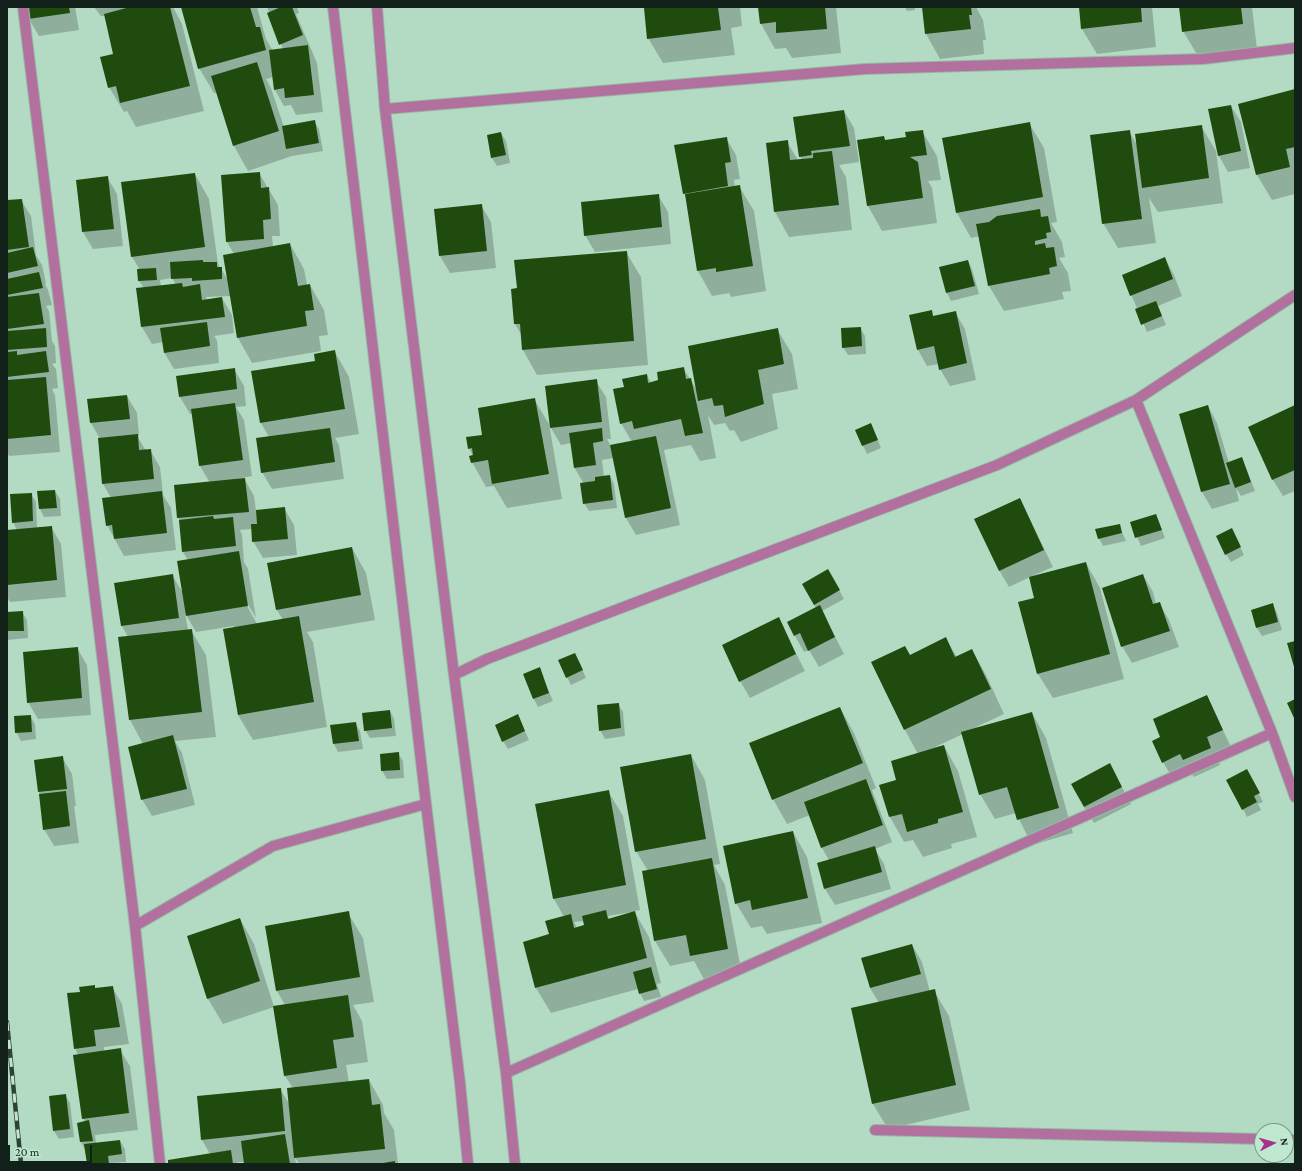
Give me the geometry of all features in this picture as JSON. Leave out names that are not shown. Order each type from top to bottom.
[{"type":"street","points":[[23,7],[135,926],[160,1164]]},
{"type":"street","points":[[333,7],[460,1083],[468,1164]]},
{"type":"street","points":[[376,7],[385,108],[454,674],[506,1073],[515,1164]]},
{"type":"street","points":[[385,108],[865,69],[1203,58],[1295,48]]},
{"type":"street","points":[[454,674],[487,659],[997,465],[1136,400],[1295,295]]},
{"type":"street","points":[[1136,400],[1272,733],[1295,797]]},
{"type":"street","points":[[506,1073],[1272,733]]},
{"type":"street","points":[[135,926],[273,846],[426,804]]},
{"type":"street","points":[[875,1130],[1254,1139]]},
{"type":"building","points":[[27,7],[69,7],[70,13],[28,19]]},
{"type":"building","points":[[130,7],[170,7],[190,86],[120,103],[116,86],[108,88],[100,57],[113,54],[104,14]]},
{"type":"building","points":[[181,7],[250,7],[256,27],[260,27],[266,50],[198,69]]},
{"type":"building","points":[[281,7],[292,7],[303,35],[279,45],[267,13]]},
{"type":"building","points":[[718,7],[721,30],[647,39],[644,8]]},
{"type":"building","points":[[758,7],[825,7],[827,29],[776,33],[776,22],[760,24]]},
{"type":"building","points":[[922,7],[971,7],[972,15],[969,15],[971,29],[925,34]]},
{"type":"building","points":[[1079,7],[1141,7],[1142,22],[1081,29]]},
{"type":"building","points":[[1179,7],[1241,7],[1243,24],[1182,32]]},
{"type":"building","points":[[308,45],[314,95],[285,98],[284,88],[274,90],[269,50]]},
{"type":"building","points":[[257,62],[279,131],[233,146],[211,76]]},
{"type":"building","points":[[1295,89],[1295,147],[1286,149],[1290,167],[1256,175],[1238,104]]},
{"type":"building","points":[[1231,105],[1241,151],[1218,156],[1208,109]]},
{"type":"building","points":[[844,110],[850,146],[811,151],[812,155],[799,157],[793,117]]},
{"type":"building","points":[[315,120],[319,143],[286,149],[282,126]]},
{"type":"building","points":[[1030,122],[1043,197],[956,213],[942,138]]},
{"type":"building","points":[[1202,125],[1209,178],[1142,188],[1135,134]]},
{"type":"building","points":[[923,130],[927,155],[910,157],[918,162],[923,198],[867,206],[857,140],[884,136],[885,140],[906,137],[905,132]]},
{"type":"building","points":[[1130,130],[1142,219],[1102,224],[1090,135]]},
{"type":"building","points":[[501,132],[506,155],[491,158],[487,135]]},
{"type":"building","points":[[727,137],[731,162],[725,163],[728,186],[683,194],[674,145]]},
{"type":"building","points":[[788,140],[790,160],[813,158],[813,153],[832,151],[839,205],[774,212],[766,143]]},
{"type":"building","points":[[260,172],[261,188],[269,187],[271,219],[263,220],[264,239],[226,242],[221,175]]},
{"type":"building","points":[[195,173],[205,247],[131,257],[121,182]]},
{"type":"building","points":[[108,176],[114,229],[82,232],[76,180]]},
{"type":"building","points":[[740,185],[753,266],[716,272],[716,268],[697,271],[685,194]]},
{"type":"building","points":[[659,194],[662,227],[584,236],[581,202]]},
{"type":"building","points":[[22,199],[29,247],[7,250],[7,200]]},
{"type":"building","points":[[482,204],[487,251],[439,256],[434,209]]},
{"type":"building","points":[[1040,209],[1041,217],[1048,216],[1051,232],[1046,233],[1047,238],[1035,241],[1035,245],[1045,243],[1046,248],[1054,247],[1057,266],[1049,268],[1050,274],[988,286],[976,224],[989,222],[997,216]]},
{"type":"building","points":[[290,243],[298,286],[310,284],[314,310],[305,311],[307,326],[237,338],[223,255]]},
{"type":"building","points":[[33,247],[38,266],[7,273],[7,253]]},
{"type":"building","points":[[627,251],[634,341],[522,350],[520,324],[514,324],[511,289],[517,288],[514,260]]},
{"type":"building","points":[[1165,257],[1173,279],[1130,296],[1122,275]]},
{"type":"building","points":[[203,260],[203,262],[217,262],[217,267],[222,267],[222,279],[192,281],[192,278],[171,279],[170,262]]},
{"type":"building","points":[[968,260],[975,286],[946,293],[939,267]]},
{"type":"building","points":[[156,268],[157,280],[138,281],[137,269]]},
{"type":"building","points":[[39,272],[43,288],[7,295],[7,279]]},
{"type":"building","points":[[182,283],[183,287],[200,284],[202,300],[222,297],[225,317],[141,327],[136,288]]},
{"type":"building","points":[[39,293],[44,324],[7,329],[7,297]]},
{"type":"building","points":[[1156,301],[1162,316],[1141,325],[1135,309]]},
{"type":"building","points":[[932,310],[933,316],[956,311],[967,363],[939,370],[934,346],[917,350],[909,315]]},
{"type":"building","points":[[207,322],[210,346],[164,353],[160,328]]},
{"type":"building","points":[[861,327],[862,346],[842,348],[841,328]]},
{"type":"building","points":[[46,328],[47,347],[7,350],[7,331]]},
{"type":"building","points":[[778,328],[784,364],[758,370],[764,404],[725,417],[723,405],[714,406],[712,398],[698,401],[688,346]]},
{"type":"building","points":[[335,350],[345,409],[260,423],[251,371],[315,361],[314,354]]},
{"type":"building","points":[[17,351],[17,355],[46,351],[49,372],[7,377],[7,352]]},
{"type":"building","points":[[684,367],[686,379],[691,378],[703,433],[685,436],[681,419],[634,429],[632,421],[620,424],[613,389],[624,387],[622,379],[647,374],[648,383],[658,380],[657,372]]},
{"type":"building","points":[[235,368],[237,389],[179,397],[176,376]]},
{"type":"building","points":[[46,377],[51,435],[7,439],[7,380]]},
{"type":"building","points":[[597,379],[602,422],[550,428],[545,386]]},
{"type":"building","points":[[127,395],[130,419],[90,423],[87,399]]},
{"type":"building","points":[[535,398],[549,474],[492,484],[488,460],[471,463],[469,456],[473,455],[472,448],[468,449],[466,437],[482,435],[478,408]]},
{"type":"building","points":[[235,403],[243,460],[199,466],[191,409]]},
{"type":"building","points":[[1208,405],[1230,484],[1201,492],[1179,414]]},
{"type":"building","points":[[1295,405],[1295,470],[1272,480],[1248,427]]},
{"type":"building","points":[[871,423],[878,440],[862,446],[855,430]]},
{"type":"building","points":[[330,428],[335,462],[261,473],[256,438]]},
{"type":"building","points":[[602,428],[603,441],[593,443],[596,465],[574,468],[569,433]]},
{"type":"building","points":[[138,434],[139,450],[151,449],[154,479],[102,484],[98,438]]},
{"type":"building","points":[[656,436],[671,508],[625,518],[610,445]]},
{"type":"building","points":[[1242,457],[1251,482],[1235,488],[1226,463]]},
{"type":"building","points":[[610,475],[613,500],[583,504],[580,483],[595,481],[595,477]]},
{"type":"building","points":[[245,478],[249,512],[177,518],[174,485]]},
{"type":"building","points":[[55,490],[57,508],[39,509],[37,491]]},
{"type":"building","points":[[162,491],[167,533],[114,539],[112,525],[106,526],[102,498]]},
{"type":"building","points":[[32,493],[33,521],[12,523],[10,494]]},
{"type":"building","points":[[1020,498],[1044,550],[999,571],[974,519]]},
{"type":"building","points":[[285,507],[288,539],[252,542],[251,524],[257,524],[256,510]]},
{"type":"building","points":[[1156,514],[1162,530],[1135,538],[1130,522]]},
{"type":"building","points":[[213,516],[214,519],[233,517],[236,546],[182,552],[179,520]]},
{"type":"building","points":[[1120,524],[1122,533],[1098,539],[1095,529]]},
{"type":"building","points":[[52,526],[57,580],[7,585],[7,530]]},
{"type":"building","points":[[1232,528],[1241,547],[1225,555],[1216,536]]},
{"type":"building","points":[[352,547],[361,595],[276,610],[267,563]]},
{"type":"building","points":[[239,551],[248,606],[186,616],[177,561]]},
{"type":"building","points":[[1086,562],[1110,654],[1037,674],[1018,602],[1034,598],[1029,577]]},
{"type":"building","points":[[828,569],[840,590],[814,605],[802,584]]},
{"type":"building","points":[[173,574],[179,618],[121,626],[114,583]]},
{"type":"building","points":[[1143,574],[1153,604],[1160,602],[1170,631],[1121,647],[1102,588]]},
{"type":"building","points":[[1273,603],[1278,622],[1256,628],[1251,610]]},
{"type":"building","points":[[820,605],[835,637],[808,651],[800,633],[794,636],[787,622]]},
{"type":"building","points":[[23,611],[24,631],[7,631],[7,612]]},
{"type":"building","points":[[299,616],[314,702],[238,715],[223,629]]},
{"type":"building","points":[[779,617],[796,654],[739,682],[722,645]]},
{"type":"building","points":[[192,629],[202,712],[129,720],[118,637]]},
{"type":"building","points":[[946,637],[955,657],[972,649],[991,689],[904,730],[871,662],[905,646],[910,655]]},
{"type":"building","points":[[1295,641],[1295,670],[1287,643]]},
{"type":"building","points":[[78,647],[82,698],[27,703],[23,652]]},
{"type":"building","points":[[575,653],[583,670],[566,678],[558,660]]},
{"type":"building","points":[[540,667],[549,693],[533,699],[523,674]]},
{"type":"building","points":[[1207,695],[1223,730],[1207,737],[1211,748],[1183,760],[1180,754],[1162,763],[1152,741],[1160,737],[1153,719]]},
{"type":"building","points":[[1295,699],[1295,720],[1287,703]]},
{"type":"building","points":[[619,703],[621,728],[599,731],[597,705]]},
{"type":"building","points":[[840,707],[863,763],[772,800],[749,743]]},
{"type":"building","points":[[390,710],[392,728],[364,731],[362,713]]},
{"type":"building","points":[[1032,712],[1059,808],[1017,820],[1007,787],[979,795],[961,732]]},
{"type":"building","points":[[518,714],[525,731],[502,742],[495,725]]},
{"type":"building","points":[[31,715],[32,732],[15,733],[14,716]]},
{"type":"building","points":[[356,722],[359,741],[333,744],[330,725]]},
{"type":"building","points":[[173,735],[187,789],[141,800],[128,747]]},
{"type":"building","points":[[944,745],[963,812],[938,819],[938,823],[907,832],[902,814],[889,817],[879,785],[896,780],[891,761]]},
{"type":"building","points":[[399,752],[400,770],[381,771],[380,754]]},
{"type":"building","points":[[691,754],[706,839],[635,852],[620,767]]},
{"type":"building","points":[[63,756],[67,789],[38,792],[34,760]]},
{"type":"building","points":[[1110,763],[1122,787],[1084,807],[1071,784]]},
{"type":"building","points":[[1247,769],[1260,793],[1254,796],[1257,802],[1242,810],[1226,780]]},
{"type":"building","points":[[866,779],[883,825],[821,848],[804,802]]},
{"type":"building","points":[[609,790],[626,885],[553,899],[535,804]]},
{"type":"building","points":[[66,791],[70,826],[43,830],[39,794]]},
{"type":"building","points":[[793,831],[808,898],[752,910],[750,900],[735,904],[723,846]]},
{"type":"building","points":[[875,846],[882,872],[824,889],[817,863]]},
{"type":"building","points":[[712,858],[728,949],[690,956],[686,935],[654,941],[642,871]]},
{"type":"building","points":[[606,910],[608,919],[635,911],[647,958],[535,988],[523,942],[549,934],[545,921],[571,914],[574,928],[584,925],[582,916]]},
{"type":"building","points":[[349,911],[360,977],[276,991],[265,926]]},
{"type":"building","points":[[240,918],[260,981],[207,999],[187,936]]},
{"type":"building","points":[[912,944],[921,974],[870,988],[861,958]]},
{"type":"building","points":[[651,967],[657,989],[639,994],[633,972]]},
{"type":"building","points":[[95,985],[95,988],[113,986],[120,1027],[94,1030],[96,1046],[74,1049],[67,993],[80,992],[79,987]]},
{"type":"building","points":[[935,989],[956,1085],[872,1104],[851,1008]]},
{"type":"building","points":[[348,995],[354,1037],[333,1040],[337,1068],[284,1076],[273,1006]]},
{"type":"building","points":[[121,1048],[129,1113],[82,1119],[73,1055]]},
{"type":"building","points":[[369,1079],[372,1105],[380,1104],[385,1149],[294,1158],[287,1088]]},
{"type":"building","points":[[281,1088],[285,1131],[201,1140],[197,1096]]},
{"type":"building","points":[[66,1094],[70,1129],[53,1131],[49,1096]]},
{"type":"building","points":[[89,1120],[93,1141],[80,1142],[77,1123]]},
{"type":"building","points":[[285,1134],[290,1164],[244,1164],[241,1141]]},
{"type":"building","points":[[120,1140],[122,1154],[108,1156],[109,1164],[87,1164],[84,1144]]},
{"type":"building","points":[[231,1150],[233,1164],[168,1164],[168,1160]]},
{"type":"building","points":[[395,1161],[395,1164],[383,1164],[383,1163]]},
{"type":"railway","points":[[7,1022],[21,1164]]}]
